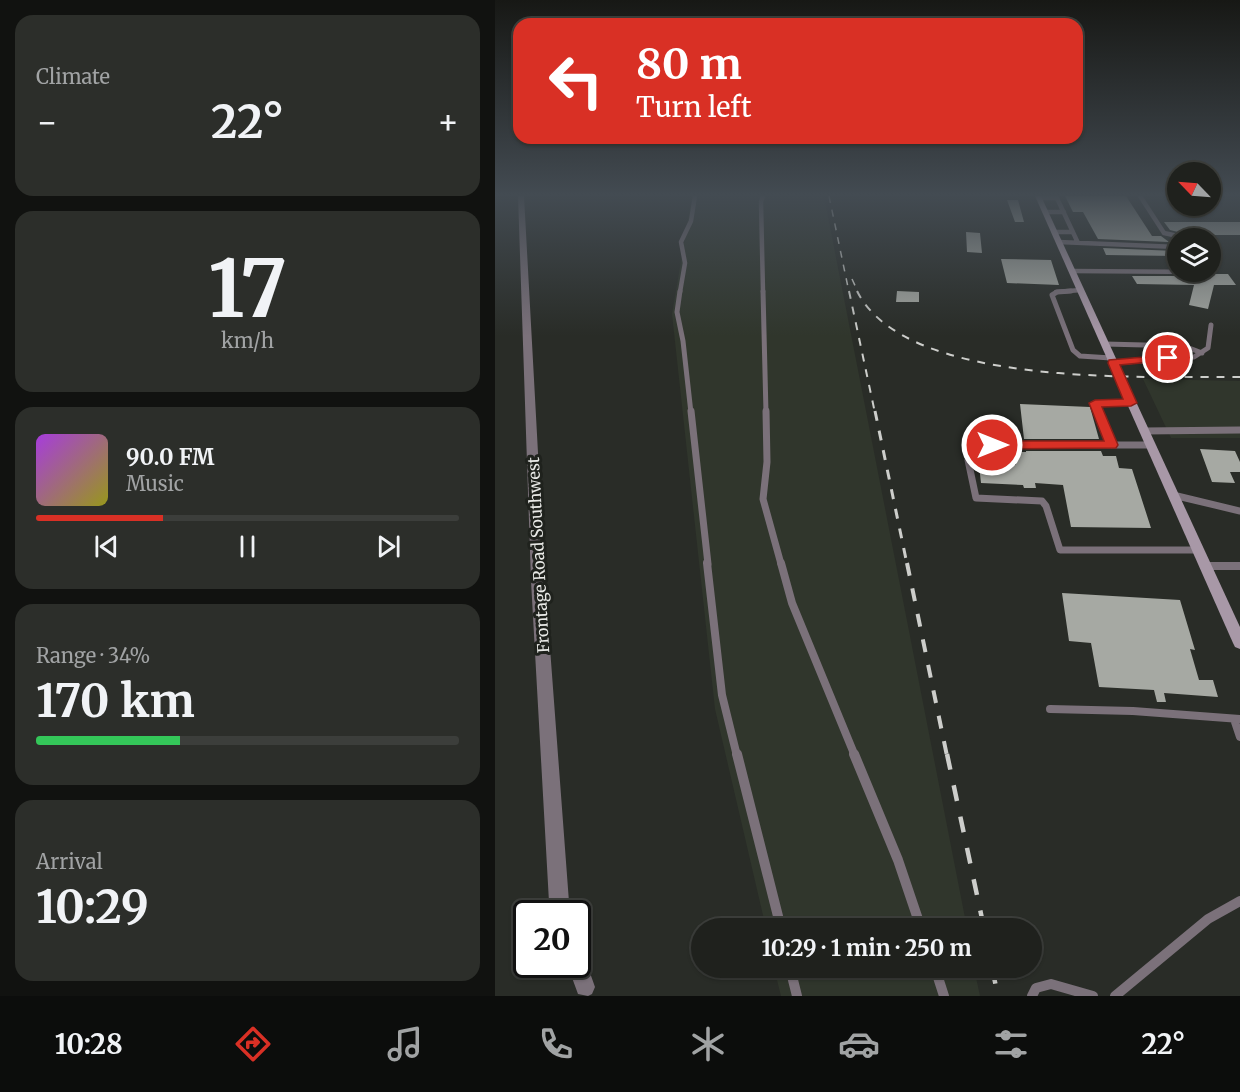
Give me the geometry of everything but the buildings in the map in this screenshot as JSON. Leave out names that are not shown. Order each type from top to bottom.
[{"type":"main road","points":[[1059,242],[1240,643]]},
{"type":"street","name":"Frontage Road Southwest","points":[[523,242],[538,581],[559,900]]},
{"type":"street","points":[[582,978],[585,987]]},
{"type":"lane","points":[[681,242],[685,263],[677,312],[683,341],[722,695],[778,918]]},
{"type":"lane","points":[[762,242],[767,462],[763,499],[792,603],[898,860],[918,918]]},
{"type":"lane","points":[[1078,243],[1167,247]]},
{"type":"lane","points":[[1072,271],[1167,272]]},
{"type":"lane","points":[[1081,290],[1057,292],[1052,295],[1073,350],[1080,356],[1112,360],[1194,357],[1208,348],[1211,325]]},
{"type":"lane","points":[[1105,344],[1184,346],[1202,353]]},
{"type":"lane","points":[[1112,445],[1095,403],[1131,403]]},
{"type":"lane","points":[[1144,431],[1240,430]]},
{"type":"lane","points":[[1151,445],[992,445],[996,459],[969,460],[976,498],[1042,501],[1046,506],[1060,550],[1198,550]]},
{"type":"lane","points":[[1173,495],[1240,511]]},
{"type":"lane","points":[[1205,566],[1240,566]]},
{"type":"lane","points":[[1050,710],[1133,711],[1237,719],[1240,737]]},
{"type":"lane","points":[[1115,996],[1208,919],[1240,901]]},
{"type":"lane","points":[[793,978],[798,996]]},
{"type":"lane","points":[[938,978],[944,996]]},
{"type":"lane","points":[[1032,996],[1034,991],[1044,984],[1056,983],[1093,996]]},
{"type":"shaded area","points":[[684,242],[833,242],[965,918],[764,918],[715,709],[672,314]]},
{"type":"shaded area","points":[[1143,379],[1240,381],[1240,438],[1171,438]]},
{"type":"shaded area","points":[[776,978],[976,978],[980,996],[781,996]]},
{"type":"railway","points":[[839,242],[849,292]]},
{"type":"railway","points":[[852,279],[858,292]]},
{"type":"railway","points":[[849,291],[875,413]]},
{"type":"railway","points":[[857,291],[884,323],[924,346],[975,361],[1031,370],[1090,375],[1240,377]]},
{"type":"railway","points":[[875,411],[907,564]]},
{"type":"railway","points":[[907,563],[947,756]]},
{"type":"railway","points":[[947,754],[982,918]]},
{"type":"railway","points":[[994,978],[998,996]]},
{"type":"route","points":[[992,445],[1112,445],[1095,403],[1131,403],[1113,363],[1168,358]]}]
